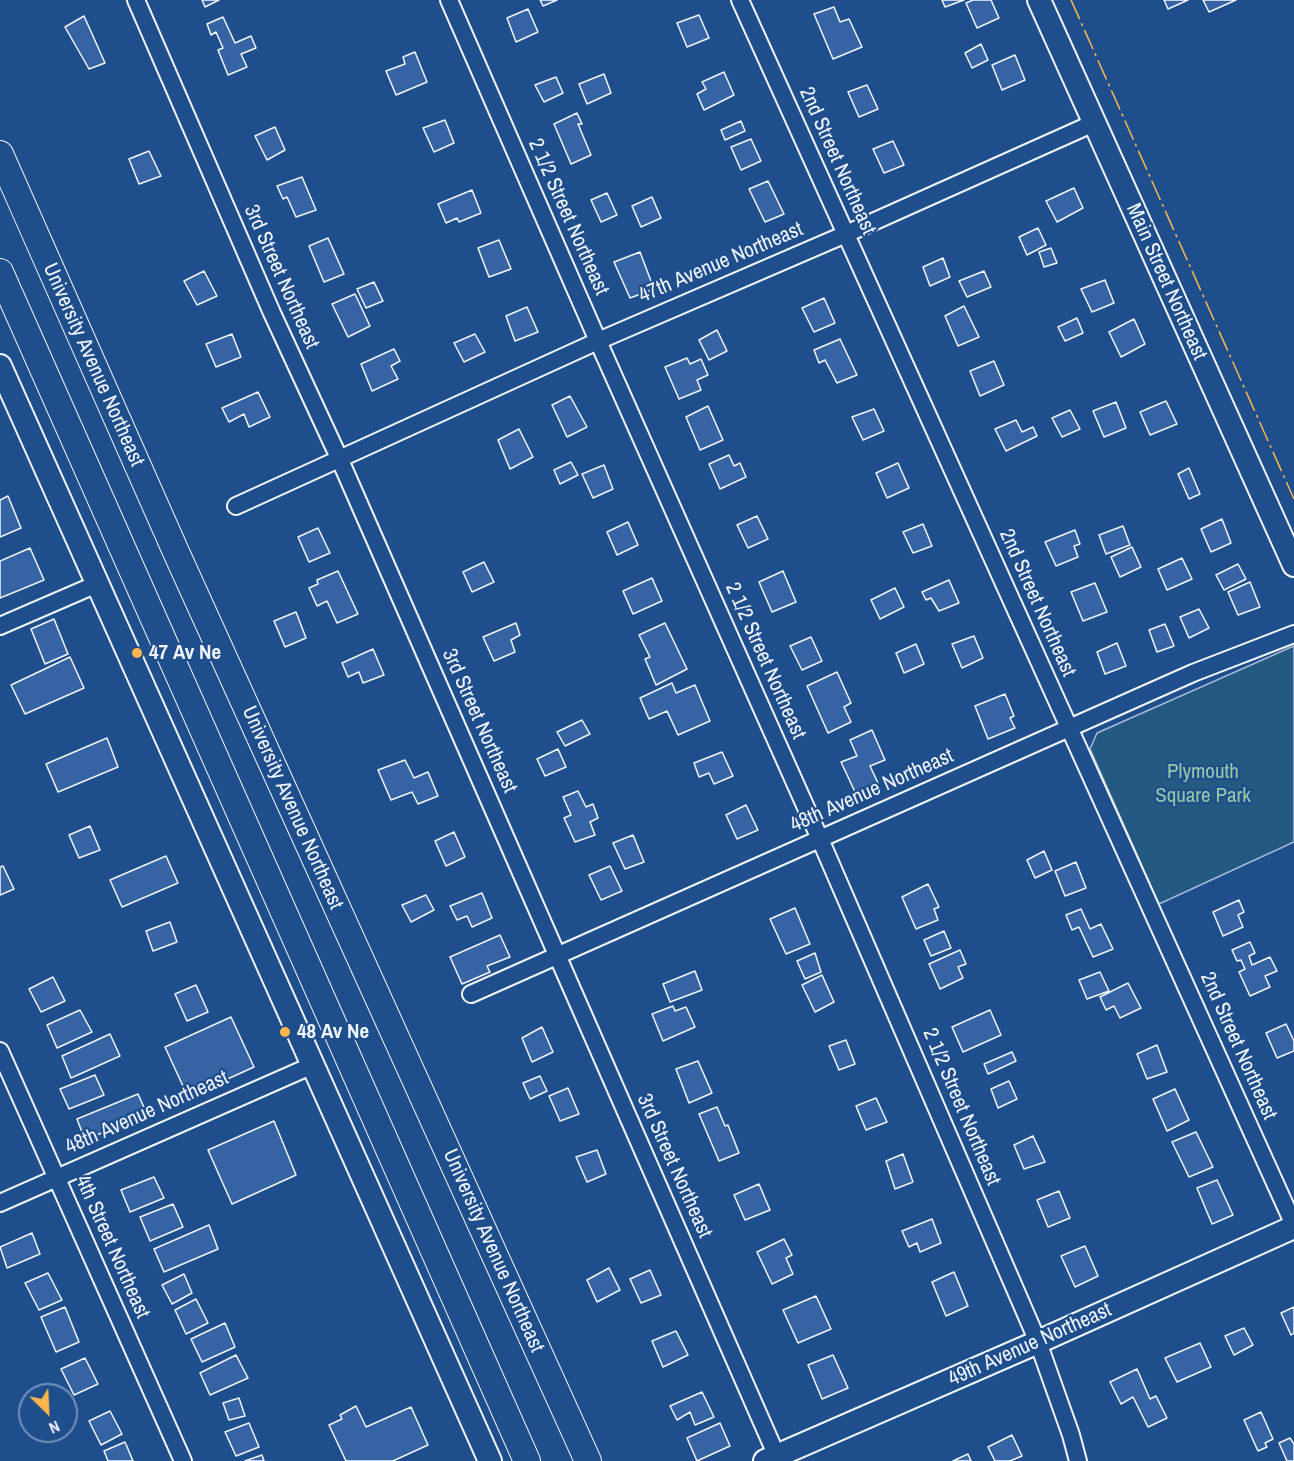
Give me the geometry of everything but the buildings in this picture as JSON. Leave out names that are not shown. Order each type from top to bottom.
[{"type":"main road","name":"University Avenue Northeast","points":[[0,154],[176,552],[588,1461]]},
{"type":"main road","points":[[0,272],[527,1461]]},
{"type":"street","name":"3rd Street Northeast","points":[[136,0],[557,956],[773,1459]]},
{"type":"street","name":"2 1/2 Street Northeast","points":[[449,0],[820,839],[1038,1342],[1078,1461]]},
{"type":"street","name":"2nd Street Northeast","points":[[740,0],[1294,1226]]},
{"type":"street","name":"Main Street Northeast","points":[[1039,0],[1294,565]]},
{"type":"street","name":"47th Avenue Northeast","points":[[236,506],[598,341],[846,234],[1094,123]]},
{"type":"street","points":[[0,366],[490,1461]]},
{"type":"street","points":[[0,626],[97,584]]},
{"type":"street","name":"48th Avenue Northeast","points":[[471,994],[1193,673],[1294,634]]},
{"type":"street","name":"4th Street Northeast","points":[[0,1051],[183,1461]]},
{"type":"street","name":"48th Avenue Northeast","points":[[0,1203],[313,1065]]},
{"type":"street","name":"49th Avenue Northeast","points":[[773,1459],[1294,1226]]},
{"type":"green space","name":"Plymouth Square Park","points":[[1294,646],[1294,842],[1159,904],[1090,749],[1097,733]]},
{"type":"power","points":[[1071,0],[1294,499]]},
{"type":"place","name":"47 Av Ne","points":[[137,653]]},
{"type":"place","name":"48 Av Ne","points":[[285,1032]]}]
